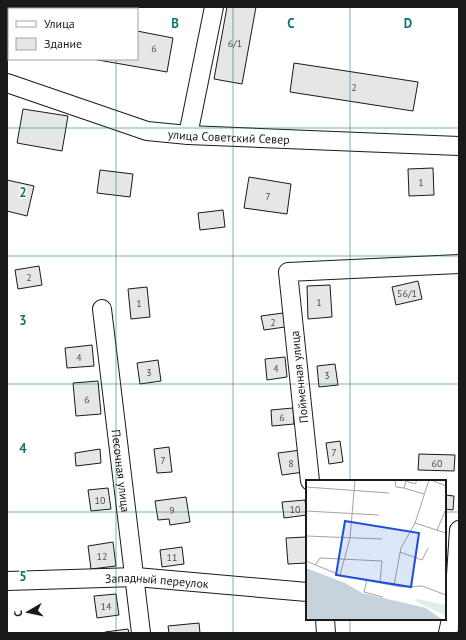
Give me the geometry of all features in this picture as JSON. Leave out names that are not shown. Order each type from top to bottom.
[{"type":"street","points":[[188,135],[214,7]]},
{"type":"street","name":"улица Советский Север","points":[[7,83],[147,131],[188,135],[459,146]]},
{"type":"street","name":"Пойменная улица","points":[[310,480],[288,272],[459,264]]},
{"type":"street","name":"Песочная улица","points":[[102,309],[136,577],[141,633]]},
{"type":"street","points":[[448,633],[459,530]]},
{"type":"street","name":"Западный переулок","points":[[7,581],[136,577],[306,592]]},
{"type":"street","points":[[325,620],[326,633]]},
{"type":"building","points":[[227,7],[256,7],[242,84],[214,79]]},
{"type":"building","points":[[138,31],[173,38],[167,72],[98,60],[138,60]]},
{"type":"building","points":[[294,63],[418,82],[413,111],[290,92]]},
{"type":"building","points":[[23,109],[68,116],[62,151],[17,143]]},
{"type":"building","points":[[433,168],[434,195],[409,196],[408,169]]},
{"type":"building","points":[[100,170],[133,174],[130,197],[97,193]]},
{"type":"building","points":[[249,177],[291,184],[287,214],[244,208]]},
{"type":"building","points":[[7,180],[34,186],[27,216],[7,211]]},
{"type":"building","points":[[223,210],[225,227],[200,230],[198,213]]},
{"type":"building","points":[[39,266],[42,285],[18,289],[15,270]]},
{"type":"building","points":[[418,281],[422,299],[396,305],[392,287]]},
{"type":"building","points":[[330,285],[332,317],[308,319],[307,286]]},
{"type":"building","points":[[147,287],[150,317],[131,319],[128,289]]},
{"type":"building","points":[[283,313],[285,327],[264,330],[261,316]]},
{"type":"building","points":[[92,345],[94,366],[67,368],[65,348]]},
{"type":"building","points":[[285,357],[287,377],[267,380],[265,359]]},
{"type":"building","points":[[158,360],[161,381],[140,384],[137,363]]},
{"type":"building","points":[[335,364],[338,385],[319,387],[317,366]]},
{"type":"building","points":[[98,381],[101,414],[76,416],[73,383]]},
{"type":"building","points":[[293,408],[294,424],[272,426],[271,410]]},
{"type":"building","points":[[340,441],[343,462],[329,464],[326,443]]},
{"type":"building","points":[[169,447],[172,472],[157,473],[154,449]]},
{"type":"building","points":[[100,449],[101,463],[76,466],[75,453]]},
{"type":"building","points":[[301,450],[304,472],[282,475],[278,453]]},
{"type":"building","points":[[419,454],[455,455],[454,471],[418,470]]},
{"type":"building","points":[[108,488],[111,509],[91,511],[88,490]]},
{"type":"building","points":[[446,495],[454,496],[453,510],[446,509]]},
{"type":"building","points":[[186,497],[190,522],[170,525],[169,519],[158,520],[155,501]]},
{"type":"building","points":[[305,500],[306,515],[284,518],[282,502]]},
{"type":"building","points":[[306,537],[306,563],[288,564],[286,538]]},
{"type":"building","points":[[113,542],[116,566],[91,569],[88,546]]},
{"type":"building","points":[[182,547],[184,564],[162,567],[160,550]]},
{"type":"building","points":[[116,594],[119,615],[97,618],[94,596]]},
{"type":"building","points":[[199,623],[200,633],[169,633],[168,626]]},
{"type":"building","points":[[128,629],[129,633],[105,633],[105,632]]}]
